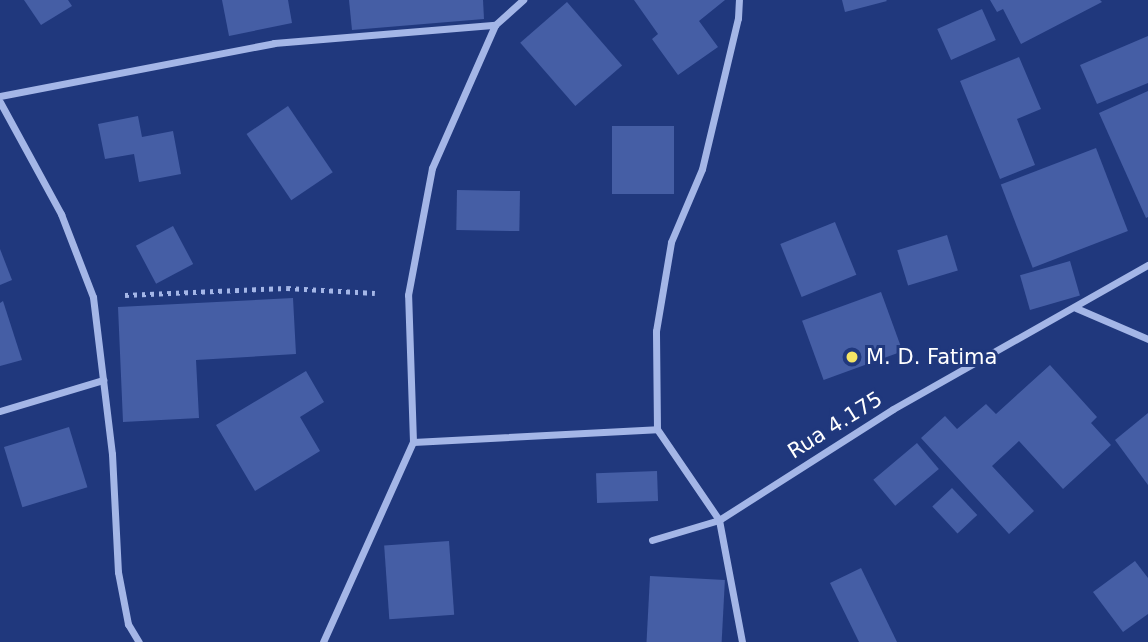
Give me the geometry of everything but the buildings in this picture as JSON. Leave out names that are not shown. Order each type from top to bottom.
[{"type":"street","points":[[323,642],[413,442],[408,295],[432,168],[495,24],[523,0]]},
{"type":"street","points":[[739,0],[738,18],[702,169],[671,242],[656,331],[657,429],[719,520],[742,642]]},
{"type":"street","points":[[0,96],[274,43],[495,24]]},
{"type":"street","points":[[0,102],[61,214],[93,298],[103,380],[118,572],[128,624],[139,642]]},
{"type":"street","name":"Rua 4.175","points":[[652,540],[719,520],[893,409],[1148,265]]},
{"type":"street","points":[[1076,308],[1148,339]]},
{"type":"street","points":[[0,411],[103,380]]},
{"type":"street","points":[[413,442],[657,429]]},
{"type":"path","points":[[93,298],[286,288],[408,295]]},
{"type":"place","name":"M. D. Fatima","points":[[852,357]]}]
